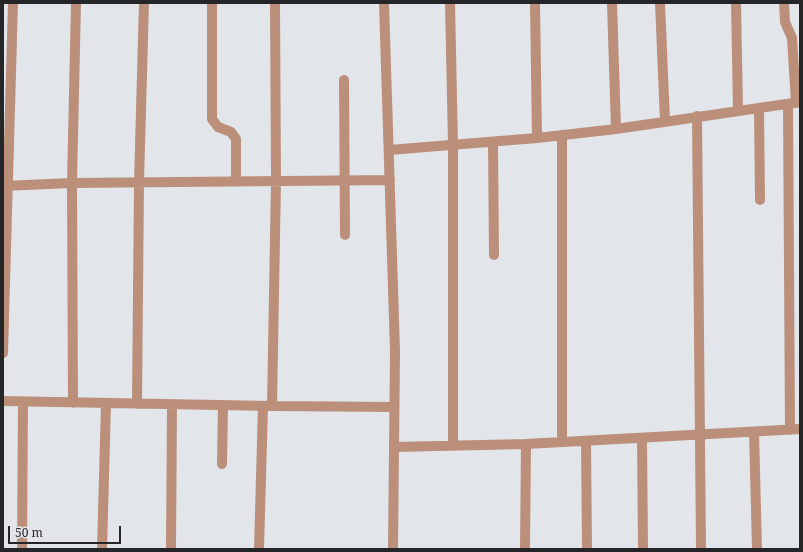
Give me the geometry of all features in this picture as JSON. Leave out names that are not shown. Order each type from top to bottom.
[{"type":"street","points":[[3,353],[5,186],[13,3]]},
{"type":"street","points":[[73,403],[72,183],[76,3]]},
{"type":"street","points":[[137,404],[139,182],[144,3]]},
{"type":"street","points":[[212,3],[212,119],[218,127],[231,132],[236,139],[236,181]]},
{"type":"street","points":[[260,549],[268,406],[276,181],[275,3]]},
{"type":"street","points":[[384,3],[395,351],[393,549]]},
{"type":"street","points":[[450,3],[453,145],[453,446]]},
{"type":"street","points":[[535,3],[537,138]]},
{"type":"street","points":[[612,3],[616,129]]},
{"type":"street","points":[[660,3],[665,121]]},
{"type":"street","points":[[736,3],[738,110]]},
{"type":"street","points":[[394,448],[526,444],[795,429],[795,103],[792,38],[785,22],[784,3]]},
{"type":"street","points":[[344,80],[345,235]]},
{"type":"street","points":[[389,150],[537,138],[616,129],[738,110],[795,103]]},
{"type":"street","points":[[759,108],[760,200]]},
{"type":"street","points":[[697,116],[701,549]]},
{"type":"street","points":[[562,135],[562,442]]},
{"type":"street","points":[[493,142],[494,255]]},
{"type":"street","points":[[5,186],[72,183],[390,180]]},
{"type":"street","points":[[3,401],[223,406],[394,407]]},
{"type":"street","points":[[22,549],[23,402]]},
{"type":"street","points":[[102,549],[106,404]]},
{"type":"street","points":[[171,549],[172,405]]},
{"type":"street","points":[[222,464],[223,406]]},
{"type":"street","points":[[754,432],[757,549]]},
{"type":"street","points":[[642,438],[643,549]]},
{"type":"street","points":[[586,441],[587,549]]},
{"type":"street","points":[[525,549],[526,444]]}]
